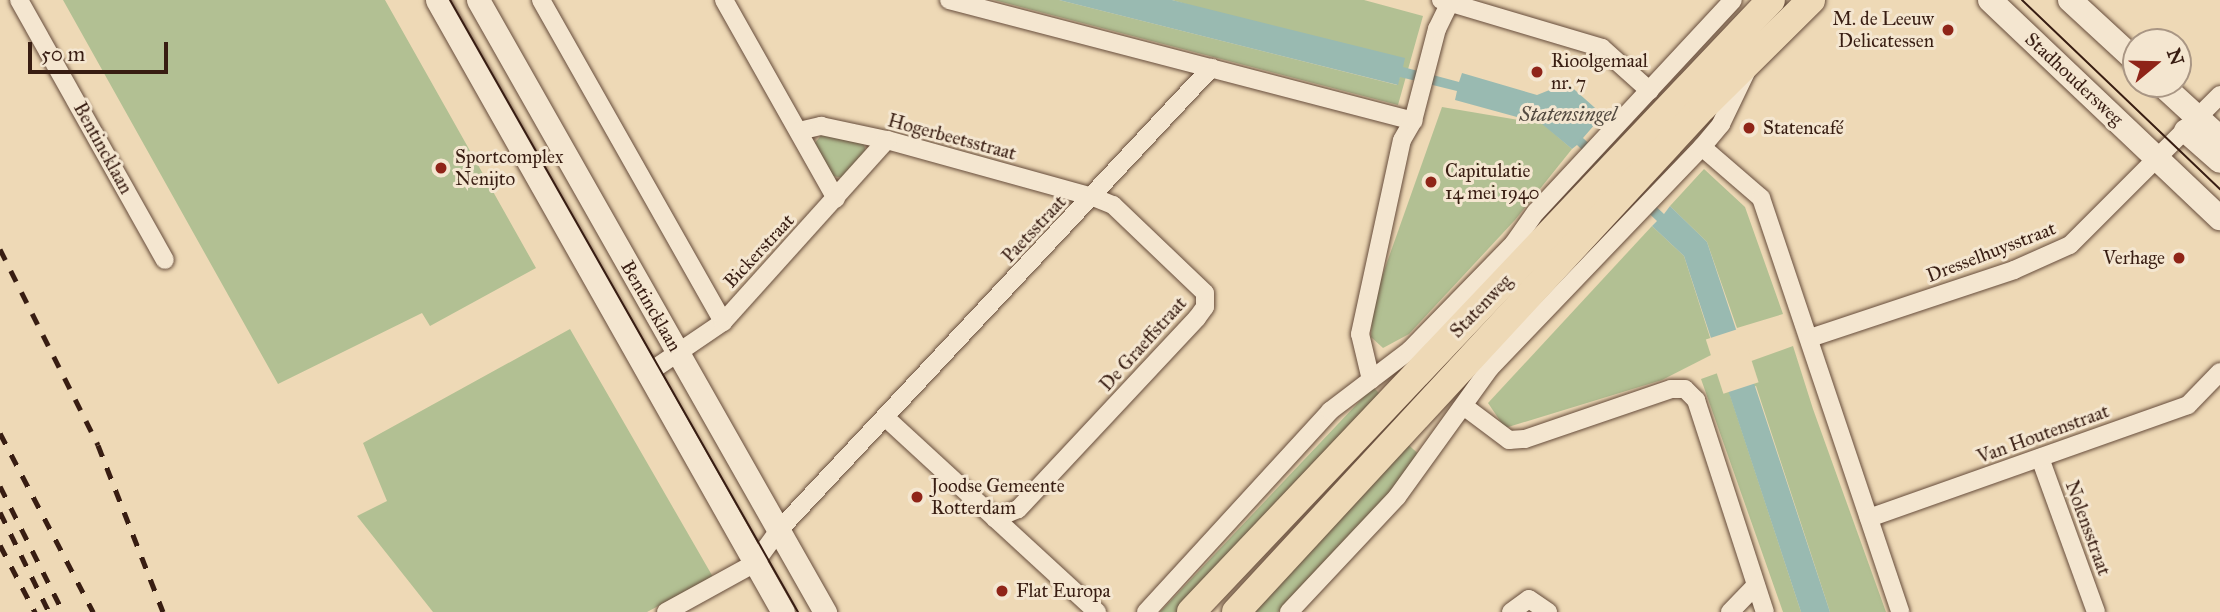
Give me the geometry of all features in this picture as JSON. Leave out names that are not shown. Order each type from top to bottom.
[{"type":"main road","name":"Statenweg","points":[[1236,612],[1620,179],[1771,0]]},
{"type":"main road","name":"Statenweg","points":[[1191,612],[1620,179],[1747,68],[1811,0]]},
{"type":"main road","name":"Stadhoudersweg","points":[[1990,0],[2220,218]]},
{"type":"main road","points":[[2070,0],[2122,48]]},
{"type":"main road","points":[[2172,98],[2220,161]]},
{"type":"main road","points":[[2192,124],[2220,138]]},
{"type":"street","name":"Bentincklaan","points":[[19,0],[165,260]]},
{"type":"street","name":"Bentincklaan","points":[[437,0],[783,612]]},
{"type":"street","name":"Bentincklaan","points":[[478,0],[825,612]]},
{"type":"street","points":[[541,0],[723,322]]},
{"type":"street","points":[[724,0],[836,199]]},
{"type":"street","points":[[949,0],[1413,121]]},
{"type":"street","name":"Statenweg","points":[[1289,612],[1397,497],[1465,407],[1620,179],[1650,91],[1733,0]]},
{"type":"street","points":[[1371,380],[1360,334],[1402,140],[1413,121],[1447,1],[1602,48],[1650,91]]},
{"type":"street","name":"Paetsstraat","points":[[755,563],[779,530],[1211,68]]},
{"type":"street","name":"Statenweg","points":[[1146,612],[1330,411],[1410,350],[1620,179],[1702,147],[1721,124],[1747,68]]},
{"type":"street","points":[[2159,159],[2220,95]]},
{"type":"street","name":"Hogerbeetsstraat","points":[[799,131],[821,127],[887,140],[1093,197]]},
{"type":"street","name":"Bickerstraat","points":[[648,373],[679,355],[723,322],[887,140]]},
{"type":"street","points":[[1702,147],[1761,198],[1900,612]]},
{"type":"street","name":"Dresselhuysstraat","points":[[1810,338],[2014,270],[2070,245],[2159,159]]},
{"type":"street","name":"De Graeffstraat","points":[[995,519],[1018,509],[1205,307],[1205,293],[1196,282],[1113,205],[1093,197]]},
{"type":"street","name":"Van Houtenstraat","points":[[1869,518],[2188,405],[2220,372]]},
{"type":"street","points":[[1465,407],[1509,440],[1525,439],[1671,389],[1685,389],[1696,400],[1766,612]]},
{"type":"street","points":[[886,418],[1097,612]]},
{"type":"street","name":"Nolensstraat","points":[[2040,458],[2096,612]]},
{"type":"street","points":[[666,612],[755,563]]},
{"type":"street","points":[[1730,612],[1756,585]]},
{"type":"street","points":[[1511,612],[1529,599],[1548,612]]},
{"type":"green space","points":[[63,0],[385,0],[536,268],[430,326],[422,313],[278,384]]},
{"type":"green space","points":[[994,0],[1059,0],[1397,85],[1403,67],[1172,0],[1364,0],[1423,16],[1398,105]]},
{"type":"green space","points":[[1442,107],[1543,124],[1572,149],[1515,220],[1409,334],[1383,348],[1371,337],[1373,302]]},
{"type":"green space","points":[[823,133],[864,144],[867,158],[848,179],[833,176],[814,144]]},
{"type":"green space","points":[[1704,169],[1745,207],[1783,314],[1737,328],[1707,242],[1670,206]]},
{"type":"green space","points":[[1652,226],[1684,256],[1715,353],[1662,380],[1505,428],[1488,403]]},
{"type":"green space","points":[[570,329],[713,577],[647,612],[433,612],[357,516],[387,501],[363,443]]},
{"type":"green space","points":[[1793,346],[1886,612],[1830,612],[1756,386],[1730,395],[1801,612],[1783,612],[1701,379]]},
{"type":"green space","points":[[1373,387],[1383,397],[1182,612],[1160,612]]},
{"type":"green space","points":[[1403,440],[1423,458],[1394,492],[1278,612],[1243,612]]},
{"type":"water","name":"Statensingel","points":[[1059,0],[1172,0],[1405,58],[1403,67],[1459,82],[1462,73],[1537,95],[1567,83],[1603,115],[1583,138],[1664,214],[1670,206],[1707,242],[1830,612],[1801,612],[1684,256],[1652,226],[1657,221],[1577,145],[1572,149],[1542,124],[1455,100],[1457,91],[1400,77],[1398,85]]},
{"type":"pier","points":[[1741,328],[1759,382],[1723,394],[1706,339]]},
{"type":"tram line","points":[[450,0],[798,612]]},
{"type":"tram line","points":[[2022,0],[2220,189]]},
{"type":"railway","points":[[0,249],[98,445],[163,612]]},
{"type":"railway","points":[[0,433],[93,612]]},
{"type":"railway","points":[[0,486],[63,612]]},
{"type":"railway","points":[[0,512],[49,612]]},
{"type":"railway","points":[[0,545],[35,612]]},
{"type":"place","name":"M. de Leeuw Delicatessen","points":[[1948,30]]},
{"type":"place","name":"Rioolgemaal nr. 7","points":[[1537,72]]},
{"type":"place","name":"Statencafé","points":[[1749,128]]},
{"type":"place","name":"Sportcomplex Nenijto","points":[[441,168]]},
{"type":"place","name":"Capitulatie 14 mei 1940","points":[[1431,182]]},
{"type":"place","name":"Verhage","points":[[2179,258]]},
{"type":"place","name":"Joodse Gemeente Rotterdam","points":[[917,497]]},
{"type":"place","name":"Flat Europa","points":[[1002,591]]}]
